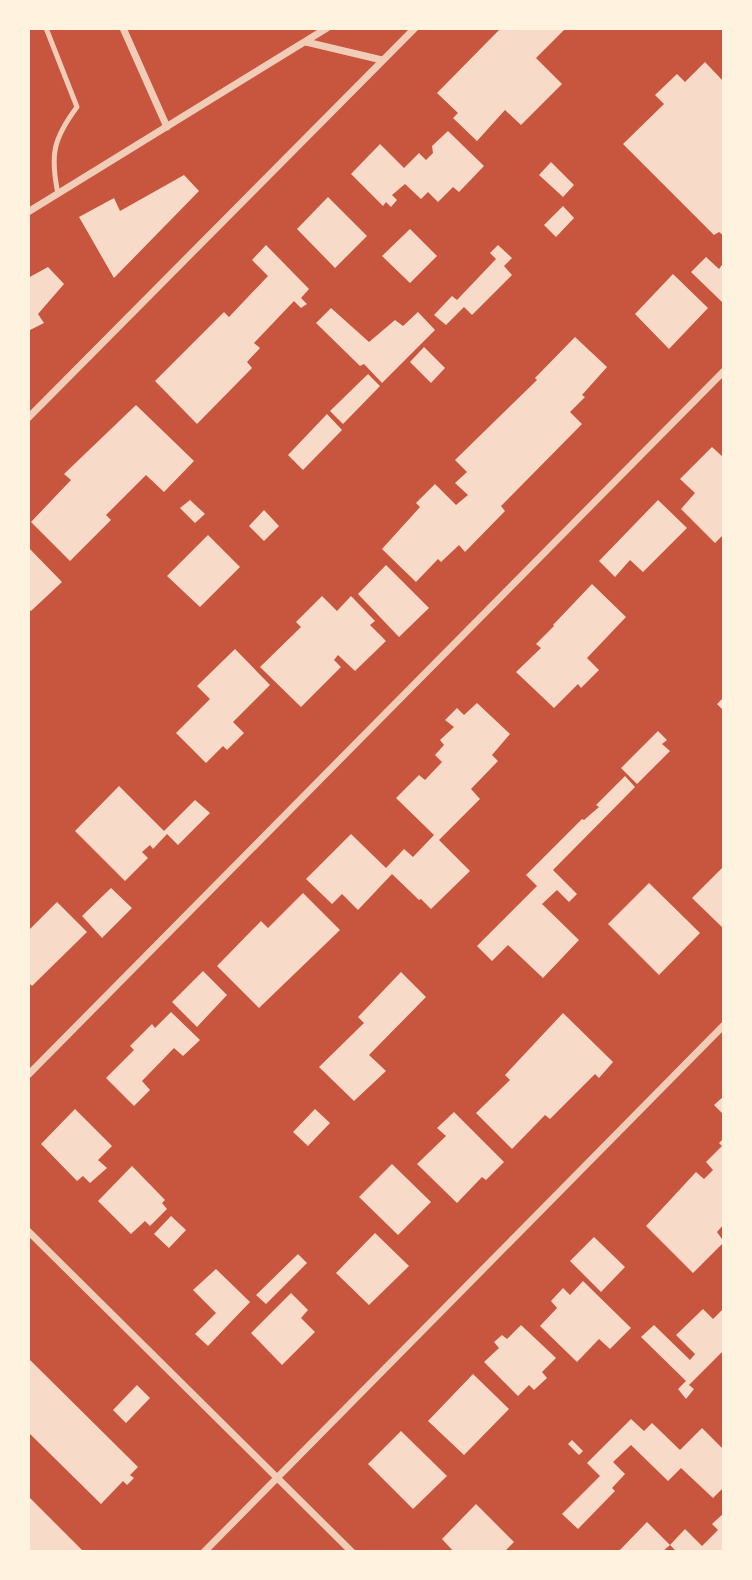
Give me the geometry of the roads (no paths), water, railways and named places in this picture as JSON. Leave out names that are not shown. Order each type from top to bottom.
[{"type":"street","points":[[122,28],[167,127]]},
{"type":"street","points":[[28,212],[327,28]]},
{"type":"street","points":[[28,418],[415,28]]},
{"type":"street","points":[[306,42],[382,60]]},
{"type":"street","points":[[28,1075],[724,371]]},
{"type":"street","points":[[204,1552],[724,1026]]},
{"type":"street","points":[[28,1231],[352,1552]]},
{"type":"lane","points":[[46,28],[77,107],[63,126],[54,145],[53,168],[58,194]]}]
